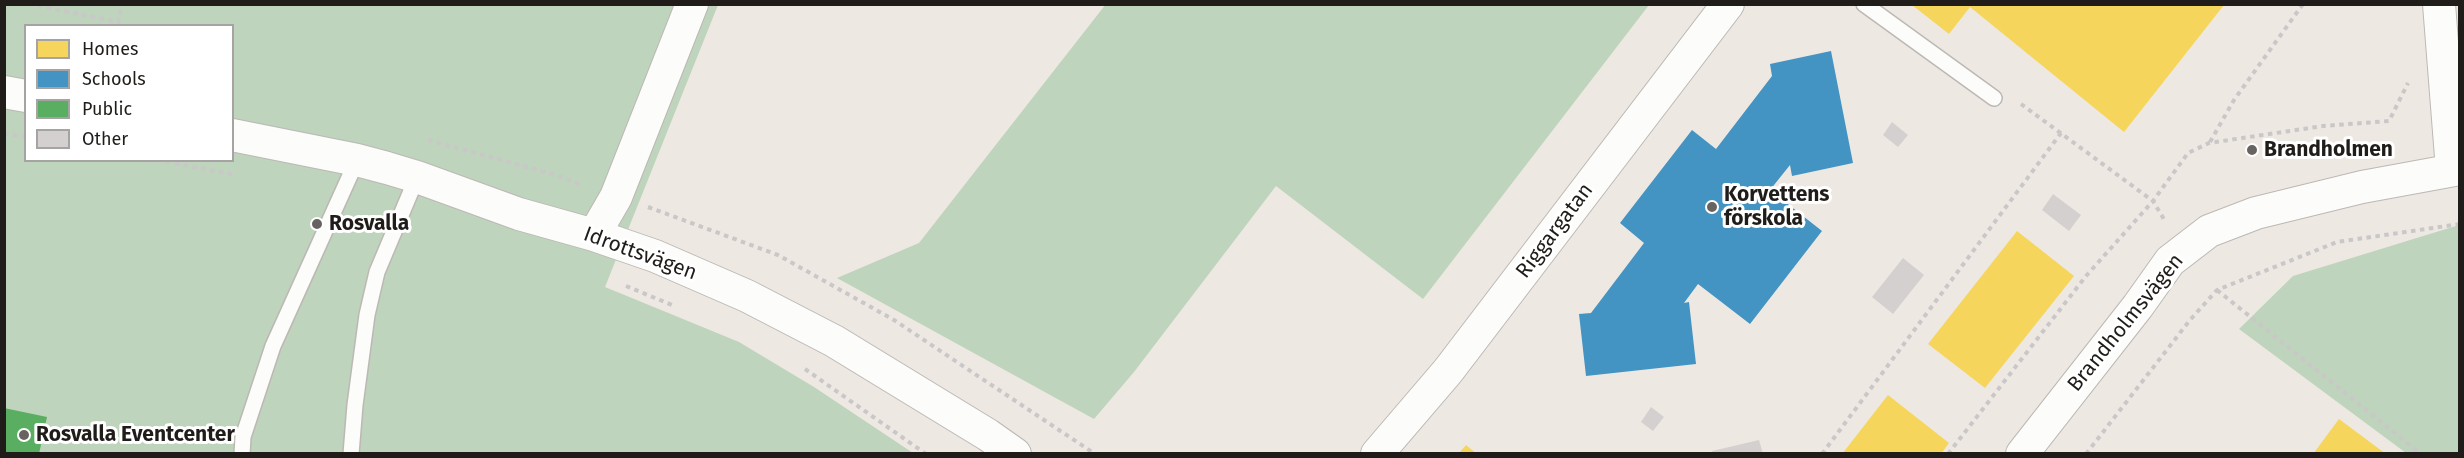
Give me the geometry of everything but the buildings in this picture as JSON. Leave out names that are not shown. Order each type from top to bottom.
[{"type":"street","points":[[594,235],[616,197],[692,4]]},
{"type":"street","name":"Riggargatan","points":[[1377,453],[1448,371],[1728,4]]},
{"type":"street","points":[[2439,4],[2456,170]]},
{"type":"street","points":[[4,92],[24,96]]},
{"type":"street","name":"Idrottsvägen","points":[[234,135],[357,160],[417,177],[519,214],[594,235],[655,256],[747,296],[871,363],[1015,453]]},
{"type":"street","name":"Brandholmsvägen","points":[[2022,453],[2138,306],[2170,261],[2209,231],[2256,213],[2362,187],[2456,170]]},
{"type":"lane","points":[[1864,4],[1994,98]]},
{"type":"lane","points":[[242,453],[243,437],[273,346],[357,160]]},
{"type":"lane","points":[[351,453],[366,327],[377,272],[417,177]]},
{"type":"path","points":[[29,4],[118,22],[122,4]]},
{"type":"path","points":[[2209,143],[2234,100],[2302,4]]},
{"type":"path","points":[[1948,453],[2086,276],[2153,201],[2187,153],[2209,143],[2323,126],[2389,122],[2409,83]]},
{"type":"path","points":[[1994,98],[2018,101],[2153,201],[2184,251]]},
{"type":"path","points":[[4,133],[24,137]]},
{"type":"path","points":[[1822,453],[2061,133]]},
{"type":"path","points":[[168,162],[238,175]]},
{"type":"path","points":[[2086,453],[2190,320],[2217,290],[2337,242],[2460,224]]},
{"type":"path","points":[[624,286],[677,307]]},
{"type":"path","points":[[2217,290],[2421,453]]},
{"type":"path","points":[[800,365],[926,453]]},
{"type":"green space","points":[[1106,4],[1649,5],[1423,299],[1276,186],[1134,372],[1094,419],[837,278],[919,243]]},
{"type":"green space","name":"Rosvalla","points":[[4,5],[718,5],[605,287],[739,342],[814,387],[913,453],[5,453]]},
{"type":"green space","points":[[2459,225],[2459,453],[2406,453],[2239,329],[2293,276]]},
{"type":"place","name":"Brandholmen","points":[[2252,150]]},
{"type":"place","name":"Korvettens förskola","points":[[1712,207]]},
{"type":"place","name":"Rosvalla","points":[[317,224]]},
{"type":"place","name":"Rosvalla Eventcenter","points":[[24,435]]}]
